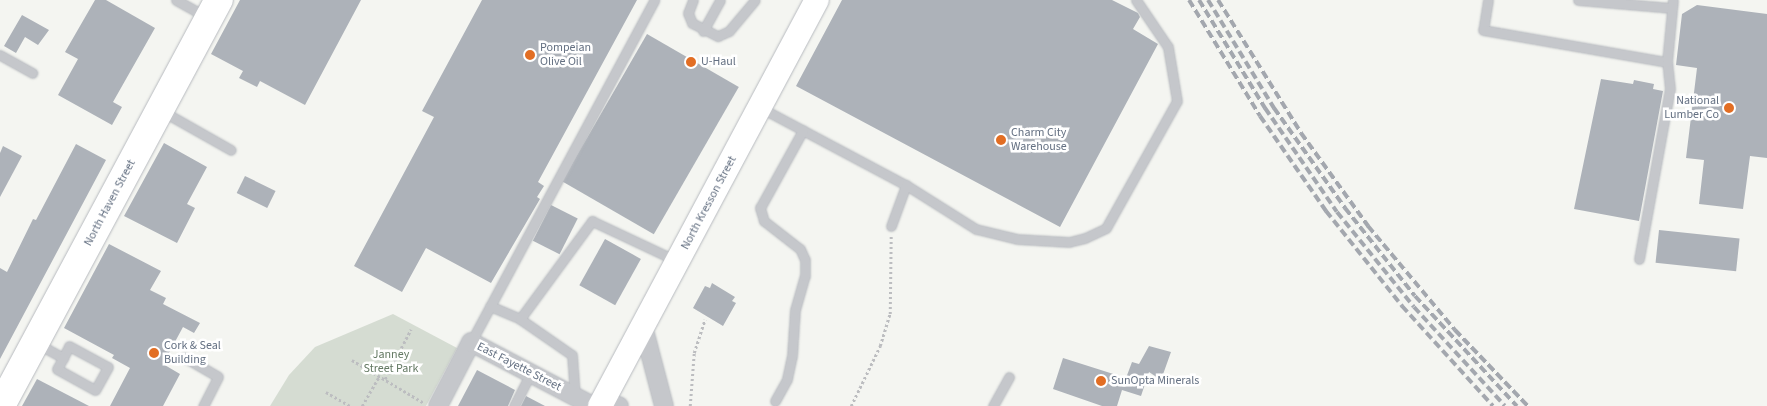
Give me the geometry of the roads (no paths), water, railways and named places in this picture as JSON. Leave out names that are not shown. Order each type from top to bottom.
[{"type":"main road","name":"North Haven Street","points":[[1,406],[214,9]]},
{"type":"street","name":"North Kresson Street","points":[[600,406],[817,0]]},
{"type":"street","points":[[643,326],[664,406]]},
{"type":"street","points":[[432,405],[471,342]]},
{"type":"street","name":"East Fayette Street","points":[[471,342],[593,406]]},
{"type":"street","points":[[611,406],[618,406]]},
{"type":"lane","points":[[176,0],[214,9]]},
{"type":"lane","points":[[471,342],[654,0]]},
{"type":"lane","points":[[692,0],[688,13],[692,23],[703,31],[718,36],[729,31],[755,0]]},
{"type":"lane","points":[[703,31],[720,0]]},
{"type":"lane","points":[[760,107],[906,185],[976,229],[997,236],[1069,242],[1106,228],[1177,101],[1168,47],[1136,0]]},
{"type":"lane","points":[[1488,0],[1483,30],[1667,62]]},
{"type":"lane","points":[[1578,0],[1673,4],[1667,62],[1670,89],[1639,259]]},
{"type":"lane","points":[[0,55],[32,73]]},
{"type":"lane","points":[[160,110],[231,150]]},
{"type":"lane","points":[[775,401],[787,379],[792,356],[795,310],[805,276],[804,260],[800,249],[764,221],[760,208],[803,130]]},
{"type":"lane","points":[[891,226],[906,185]]},
{"type":"lane","points":[[520,319],[592,220],[678,261]]},
{"type":"lane","points":[[490,306],[520,319],[572,355],[575,396]]},
{"type":"lane","points":[[35,343],[63,358]]},
{"type":"lane","points":[[69,346],[108,367],[95,390],[57,369],[63,358],[69,346]]},
{"type":"lane","points":[[184,357],[218,377],[203,406]]},
{"type":"lane","points":[[514,406],[531,374]]},
{"type":"lane","points":[[994,406],[1009,377]]},
{"type":"railway","points":[[1189,0],[1260,116],[1326,211],[1402,306],[1493,406]]},
{"type":"railway","points":[[1199,0],[1265,108],[1337,212],[1414,307],[1505,406]]},
{"type":"railway","points":[[1208,0],[1274,108],[1345,208],[1415,296],[1517,406]]},
{"type":"railway","points":[[1218,0],[1301,133],[1368,226],[1455,330],[1528,406]]},
{"type":"place","name":"Pompeian Olive Oil","points":[[530,55]]},
{"type":"place","name":"U-Haul","points":[[691,62]]},
{"type":"place","name":"National Lumber Co","points":[[1729,108]]},
{"type":"place","name":"Charm City Warehouse","points":[[1001,140]]},
{"type":"place","name":"Cork & Seal Building","points":[[154,353]]},
{"type":"place","name":"SunOpta Minerals","points":[[1101,381]]},
{"type":"park label","name":"Janney Street Park","points":[[391,362]]}]
